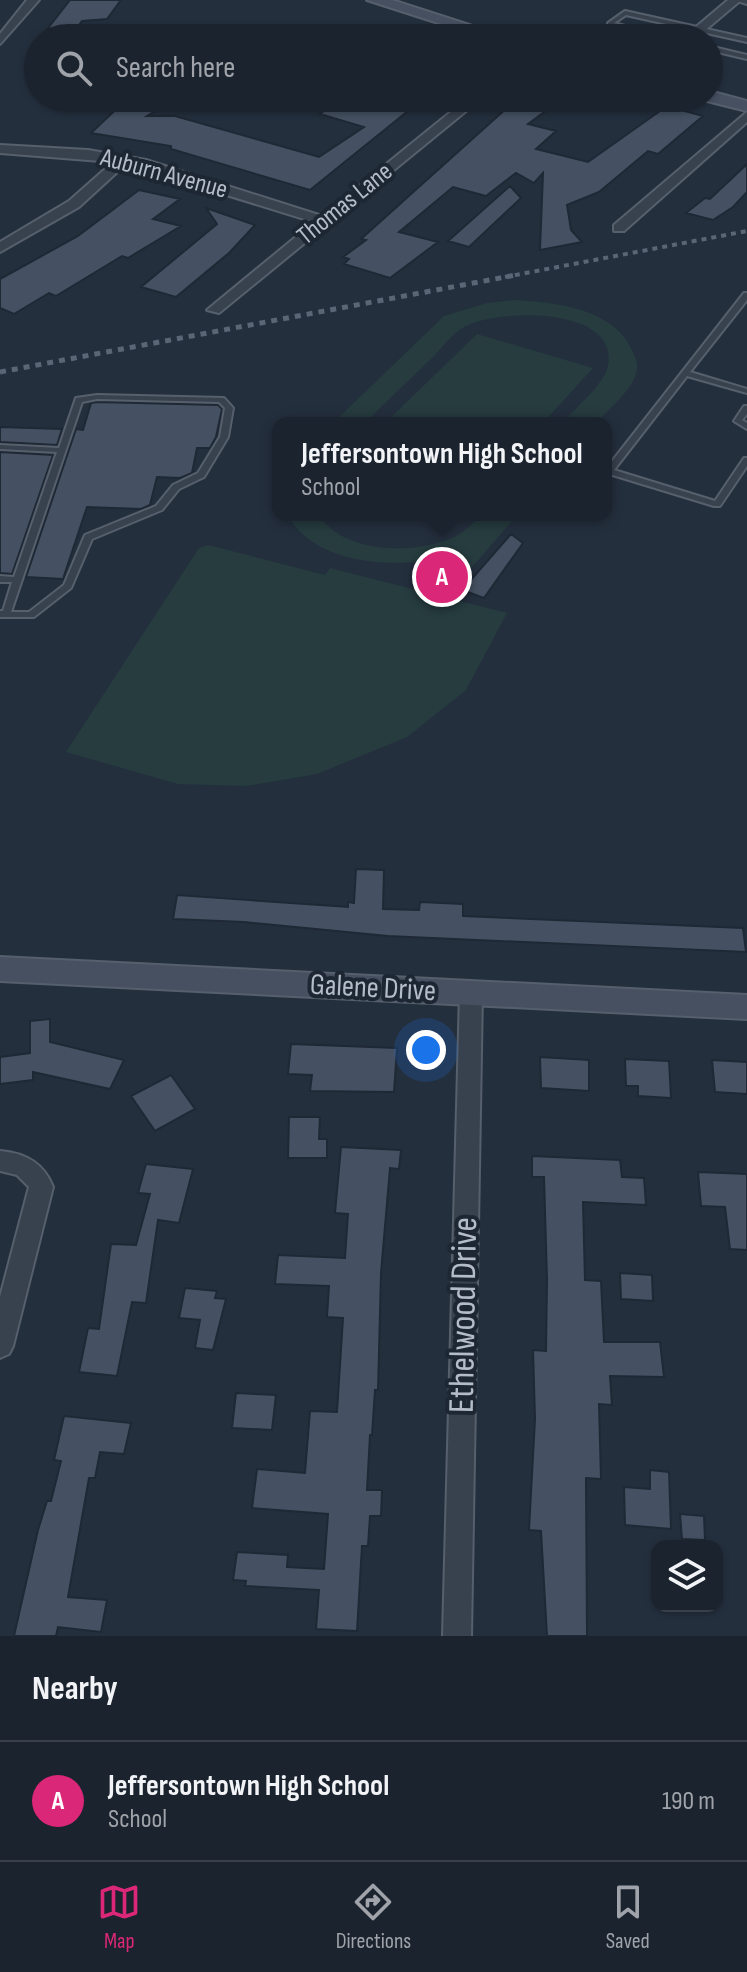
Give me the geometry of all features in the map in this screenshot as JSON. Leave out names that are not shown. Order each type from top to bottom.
[{"type":"street","points":[[0,41],[33,0]]},
{"type":"street","points":[[375,0],[455,24]]},
{"type":"street","points":[[705,24],[735,0]]},
{"type":"street","points":[[723,100],[747,106]]},
{"type":"street","name":"Thomas Lane","points":[[214,310],[459,112]]},
{"type":"street","points":[[619,228],[747,116]]},
{"type":"street","name":"Auburn Avenue","points":[[0,149],[123,160],[178,173],[324,221]]},
{"type":"street","points":[[0,248],[74,204],[123,160]]},
{"type":"street","name":"Galene Drive","points":[[0,969],[747,1007]]},
{"type":"street","name":"Ethelwood Drive","points":[[457,1636],[471,993]]},
{"type":"street","points":[[0,1161],[13,1161],[30,1171],[39,1178],[41,1187],[0,1346]]},
{"type":"lane","points":[[735,0],[747,2]]},
{"type":"lane","points":[[610,24],[625,13],[676,24]]},
{"type":"lane","points":[[723,34],[747,40]]},
{"type":"lane","points":[[723,51],[747,57]]},
{"type":"lane","points":[[612,467],[747,295]]},
{"type":"lane","points":[[685,373],[747,391]]},
{"type":"lane","points":[[97,397],[221,400],[229,408],[224,437],[201,475],[176,487],[159,508],[88,537],[68,586],[31,615],[3,614],[60,450],[79,400],[97,397]]},
{"type":"lane","points":[[747,408],[738,421],[747,427]]},
{"type":"lane","points":[[0,447],[60,450]]},
{"type":"lane","points":[[612,472],[717,504],[747,460]]},
{"type":"lane","points":[[0,579],[17,580]]},
{"type":"green space","points":[[516,300],[549,303],[598,317],[612,325],[632,350],[637,368],[633,380],[602,417],[568,417],[605,373],[608,366],[606,346],[595,332],[577,322],[528,315],[504,317],[482,320],[453,335],[371,417],[339,417],[444,316],[487,303]]},
{"type":"green space","points":[[477,334],[593,368],[548,417],[391,417]]},
{"type":"green space","points":[[292,521],[325,521],[346,538],[363,544],[403,548],[440,542],[456,536],[475,521],[512,521],[455,587],[426,581],[443,560],[401,563],[357,559],[317,545]]},
{"type":"green space","points":[[208,545],[325,575],[330,568],[507,613],[466,690],[407,737],[317,774],[246,786],[178,784],[66,752],[199,548]]},
{"type":"building","points":[[70,0],[121,0],[107,19],[82,21],[80,24],[51,24]]},
{"type":"building","points":[[113,112],[154,112],[147,116],[175,116],[319,157],[364,127],[320,114],[322,112],[407,112],[310,190],[171,149],[171,146],[91,133]]},
{"type":"building","points":[[502,112],[544,112],[528,124],[556,131],[536,149],[588,162],[659,112],[689,112],[703,116],[658,154],[648,151],[599,192],[567,205],[571,230],[582,242],[540,250],[543,173],[534,183],[516,173],[486,196],[453,187],[399,232],[438,242],[390,278],[344,264],[349,259],[343,257],[366,240],[361,239]]},
{"type":"building","points":[[747,164],[747,192],[733,207],[713,220],[686,213],[705,198],[710,199]]},
{"type":"building","points":[[510,186],[521,198],[469,247],[448,241]]},
{"type":"building","points":[[139,190],[180,199],[153,219],[181,226],[128,258],[122,256],[56,296],[49,293],[14,314],[0,308],[0,279],[78,236]]},
{"type":"building","points":[[206,208],[255,225],[229,253],[176,297],[141,287],[217,224]]},
{"type":"building","points":[[91,403],[218,405],[222,409],[216,437],[210,448],[197,448],[192,473],[180,478],[157,477],[150,505],[141,509],[87,507],[63,579],[26,577],[76,429],[83,430]]},
{"type":"building","points":[[0,427],[62,429],[57,445],[0,442]]},
{"type":"building","points":[[0,452],[53,455],[12,574],[0,573]]},
{"type":"building","points":[[511,534],[523,543],[484,598],[462,590]]},
{"type":"building","points":[[356,869],[384,870],[383,909],[419,910],[420,902],[463,904],[463,916],[743,928],[746,952],[388,936],[244,922],[173,919],[177,895],[348,907],[348,902],[354,903]]},
{"type":"building","points":[[50,1019],[50,1042],[124,1060],[110,1089],[33,1072],[33,1080],[0,1084],[0,1057],[30,1053],[30,1021]]},
{"type":"building","points":[[291,1044],[397,1048],[394,1092],[310,1091],[312,1075],[288,1074]]},
{"type":"building","points":[[540,1057],[589,1060],[589,1091],[541,1088]]},
{"type":"building","points":[[625,1059],[669,1061],[671,1098],[638,1096],[638,1086],[626,1086]]},
{"type":"building","points":[[712,1060],[747,1062],[747,1094],[715,1092]]},
{"type":"building","points":[[171,1075],[195,1109],[155,1131],[131,1096]]},
{"type":"building","points":[[289,1117],[320,1117],[319,1139],[327,1139],[327,1158],[288,1158]]},
{"type":"building","points":[[341,1147],[401,1150],[399,1169],[390,1168],[381,1273],[378,1390],[375,1390],[370,1435],[367,1490],[382,1490],[381,1516],[370,1516],[368,1546],[362,1546],[357,1631],[316,1629],[319,1590],[245,1586],[246,1581],[233,1580],[237,1552],[288,1555],[287,1567],[324,1569],[328,1514],[252,1508],[257,1469],[305,1473],[310,1411],[337,1412],[343,1318],[327,1317],[329,1286],[275,1284],[278,1255],[345,1258],[348,1214],[335,1213]]},
{"type":"building","points":[[532,1156],[620,1160],[622,1177],[644,1178],[646,1205],[583,1202],[585,1280],[601,1281],[604,1342],[660,1342],[664,1377],[610,1376],[612,1405],[599,1404],[601,1479],[586,1478],[587,1636],[547,1636],[541,1531],[529,1530],[535,1419],[533,1350],[546,1351],[547,1279],[544,1177],[532,1177]]},
{"type":"building","points":[[146,1164],[193,1169],[179,1223],[158,1220],[146,1303],[132,1302],[117,1376],[79,1372],[88,1328],[99,1329],[111,1244],[136,1245],[150,1194],[138,1193]]},
{"type":"building","points":[[698,1172],[747,1174],[747,1250],[730,1249],[725,1207],[701,1206]]},
{"type":"building","points":[[620,1273],[652,1275],[653,1301],[621,1299]]},
{"type":"building","points":[[185,1288],[217,1291],[215,1298],[226,1299],[213,1350],[195,1348],[200,1320],[179,1318]]},
{"type":"building","points":[[236,1393],[276,1395],[272,1430],[232,1428]]},
{"type":"building","points":[[64,1416],[131,1423],[124,1454],[100,1452],[95,1478],[89,1478],[68,1597],[107,1600],[101,1632],[58,1627],[56,1636],[14,1636],[38,1530],[47,1501],[51,1501],[61,1461],[54,1460]]},
{"type":"building","points":[[650,1470],[669,1472],[671,1529],[625,1525],[624,1487],[650,1489]]},
{"type":"building","points":[[680,1514],[704,1516],[705,1540],[682,1539]]},
{"type":"railway","points":[[505,277],[747,231]]},
{"type":"railway","points":[[0,372],[516,275]]},
{"type":"place","name":"Jeffersontown High School","points":[[442,577]]}]
